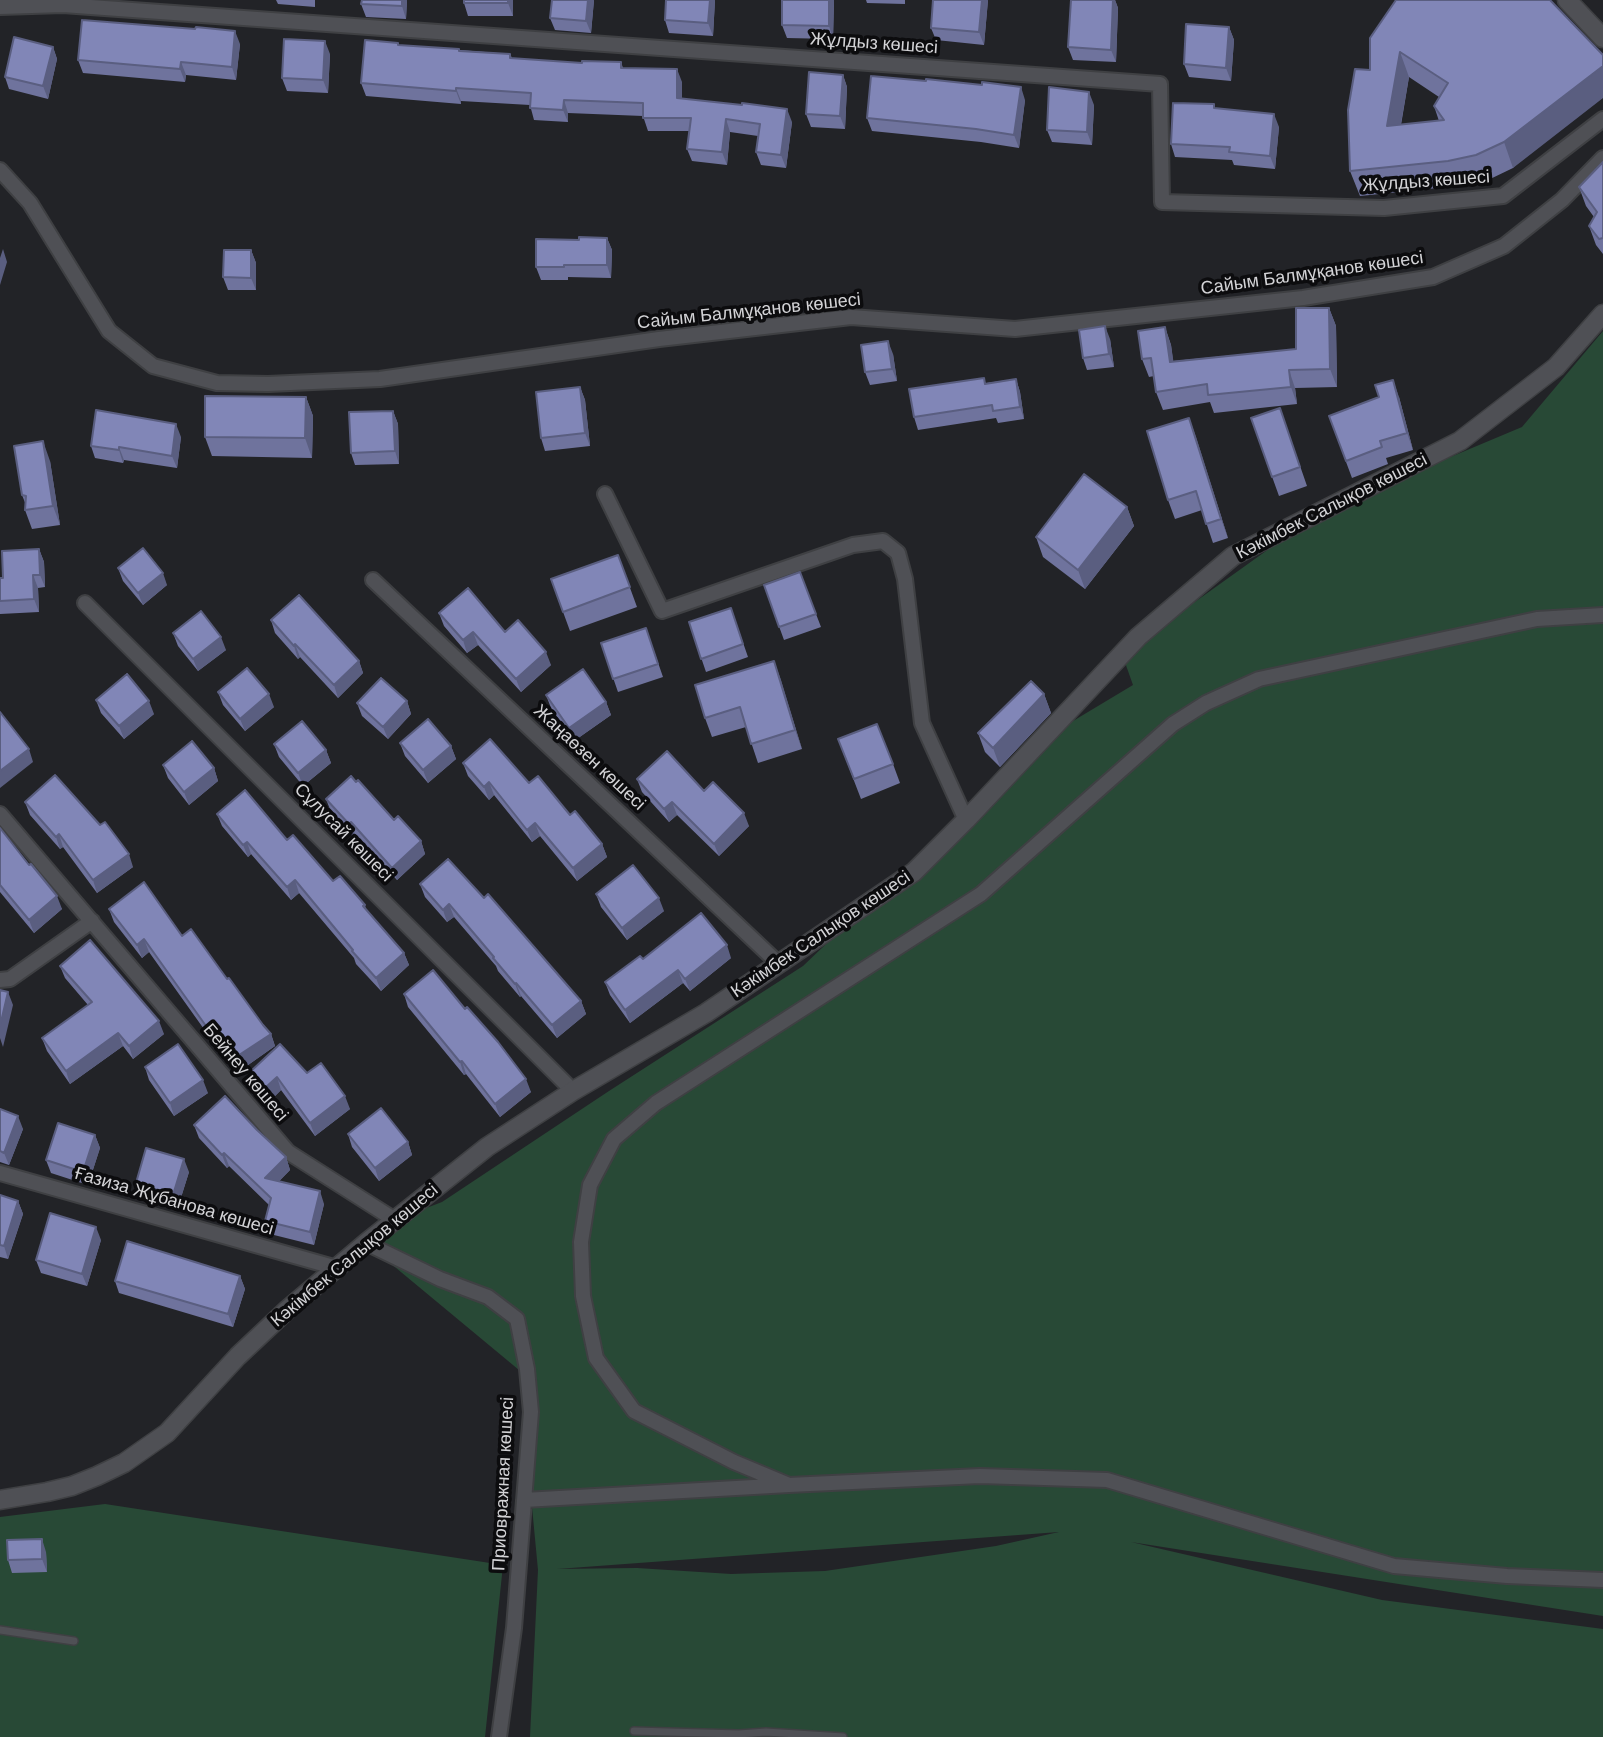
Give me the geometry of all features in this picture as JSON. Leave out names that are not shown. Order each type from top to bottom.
[{"type":"street","points":[[1567,0],[1603,38]]},
{"type":"street","name":"Жұлдыз көшесі","points":[[0,7],[62,3],[1160,84],[1162,202],[1384,208],[1503,195],[1603,119]]},
{"type":"street","name":"Сайым Балмұқанов көшесі","points":[[0,170],[30,203],[109,331],[153,366],[217,383],[268,384],[380,379],[659,339],[851,317],[1015,329],[1303,298],[1433,277],[1504,246],[1562,200],[1603,158]]},
{"type":"street","name":"Кәкімбек Салықов көшесі","points":[[0,1500],[47,1493],[97,1476],[124,1463],[167,1433],[238,1356],[288,1309],[487,1147],[573,1091],[706,1013],[915,872],[1138,637],[1233,556],[1461,441],[1556,367],[1603,314]]},
{"type":"street","points":[[605,494],[662,611],[853,545],[883,541],[898,553],[905,579],[922,723],[966,820]]},
{"type":"street","name":"Жаңаөзен көшесі","points":[[373,580],[779,964]]},
{"type":"street","name":"Сұлусай көшесі","points":[[85,603],[573,1091]]},
{"type":"street","points":[[789,1485],[734,1462],[634,1411],[596,1358],[583,1296],[581,1242],[590,1185],[614,1139],[656,1103],[981,894],[1173,724],[1206,704],[1259,679],[1272,676],[1537,619],[1603,615]]},
{"type":"street","name":"Бейнеу көшесі","points":[[0,814],[288,1153],[395,1220]]},
{"type":"street","points":[[0,980],[10,979],[92,921]]},
{"type":"street","name":"Ғазиза Жұбанова көшесі","points":[[0,1173],[337,1268]]},
{"type":"street","name":"Приовражная көшесі","points":[[366,1243],[440,1279],[488,1297],[517,1319],[527,1369],[531,1412],[514,1628],[499,1737]]},
{"type":"street","points":[[524,1500],[980,1476],[1107,1480],[1394,1566],[1507,1576],[1603,1580]]},
{"type":"lane","points":[[0,1630],[74,1641]]},
{"type":"lane","points":[[634,1731],[739,1734],[765,1732],[843,1737]]},
{"type":"green space","points":[[1603,331],[1603,1616],[1131,1542],[1382,1600],[1603,1629],[1603,1737],[530,1737],[538,1570],[519,1370],[366,1243],[395,1220],[442,1202],[803,966],[1038,742],[1133,685],[1122,654],[1322,511],[1522,427]],"holes":[[[1059,1532],[996,1546],[825,1571],[731,1574],[637,1568],[557,1569]]]},
{"type":"green space","points":[[105,1504],[503,1565],[485,1737],[0,1737],[0,1517]]},
{"type":"building","points":[[362,0],[402,0],[402,6],[361,4]]},
{"type":"building","points":[[464,0],[508,0],[508,3],[464,3]]},
{"type":"building","points":[[552,0],[588,0],[586,21],[550,18]]},
{"type":"building","points":[[666,0],[710,0],[708,23],[665,20]]},
{"type":"building","points":[[782,0],[829,0],[829,26],[782,25]]},
{"type":"building","points":[[933,0],[982,0],[979,32],[931,28]]},
{"type":"building","points":[[1071,0],[1113,0],[1111,50],[1068,47]]},
{"type":"building","points":[[1396,0],[1550,0],[1603,55],[1603,66],[1504,142],[1476,155],[1448,161],[1350,171],[1348,110],[1355,69],[1370,70],[1370,38]],"holes":[[[1400,52],[1448,83],[1434,106],[1444,120],[1387,126]]]},
{"type":"building","points":[[82,20],[235,31],[232,67],[181,62],[180,69],[78,60]]},
{"type":"building","points":[[1186,24],[1229,27],[1226,68],[1184,64]]},
{"type":"building","points":[[14,37],[53,47],[43,86],[5,77]]},
{"type":"building","points":[[284,39],[325,41],[323,80],[282,78]]},
{"type":"building","points":[[365,40],[510,54],[510,58],[582,63],[621,62],[621,68],[677,69],[677,98],[787,109],[781,155],[756,152],[760,124],[726,119],[722,152],[687,149],[691,118],[643,118],[643,103],[564,100],[563,110],[530,108],[531,93],[456,88],[456,91],[361,83]]},
{"type":"building","points":[[809,72],[843,75],[840,116],[806,114]]},
{"type":"building","points":[[871,76],[982,85],[982,82],[1021,87],[1014,135],[867,118]]},
{"type":"building","points":[[1049,87],[1089,92],[1087,132],[1047,130]]},
{"type":"building","points":[[1173,103],[1214,104],[1214,108],[1274,114],[1270,156],[1229,152],[1230,147],[1171,144]]},
{"type":"building","points":[[1603,162],[1603,238],[1599,239],[1589,226],[1597,212],[1579,187]]},
{"type":"building","points":[[579,237],[607,238],[607,265],[536,267],[536,239],[579,240]]},
{"type":"building","points":[[224,250],[251,250],[251,278],[223,277]]},
{"type":"building","points":[[1296,308],[1329,308],[1330,369],[1289,370],[1291,387],[1208,395],[1207,384],[1156,392],[1151,358],[1142,359],[1138,331],[1165,327],[1170,362],[1296,349]]},
{"type":"building","points":[[1105,326],[1109,354],[1083,358],[1079,330]]},
{"type":"building","points":[[888,341],[892,369],[865,372],[861,345]]},
{"type":"building","points":[[984,378],[985,384],[1016,379],[1020,407],[993,411],[992,405],[914,417],[909,389]]},
{"type":"building","points":[[1393,380],[1407,433],[1380,441],[1382,447],[1346,461],[1329,416],[1379,397],[1375,385]]},
{"type":"building","points":[[580,387],[585,433],[541,438],[536,392]]},
{"type":"building","points":[[205,396],[306,397],[305,438],[205,437]]},
{"type":"building","points":[[1280,408],[1300,467],[1272,477],[1251,418]]},
{"type":"building","points":[[96,410],[176,424],[172,456],[119,447],[119,450],[91,446]]},
{"type":"building","points":[[393,411],[395,451],[351,453],[349,412]]},
{"type":"building","points":[[1189,418],[1221,519],[1206,524],[1196,491],[1168,500],[1147,431]]},
{"type":"building","points":[[43,441],[53,506],[25,510],[26,496],[22,495],[14,446]]},
{"type":"building","points":[[1084,474],[1127,507],[1078,570],[1036,537]]},
{"type":"building","points":[[143,548],[163,573],[138,593],[118,568]]},
{"type":"building","points":[[39,549],[40,575],[33,575],[34,599],[0,601],[2,551]]},
{"type":"building","points":[[618,555],[630,587],[563,612],[551,579]]},
{"type":"building","points":[[800,572],[816,614],[779,627],[764,585]]},
{"type":"building","points":[[468,588],[505,632],[518,620],[546,652],[516,679],[473,632],[463,640],[439,613]]},
{"type":"building","points":[[299,595],[359,661],[334,685],[271,620]]},
{"type":"building","points":[[731,608],[743,644],[701,659],[689,622]]},
{"type":"building","points":[[201,611],[221,637],[193,659],[173,633]]},
{"type":"building","points":[[646,628],[658,664],[613,679],[601,643]]},
{"type":"building","points":[[774,661],[795,730],[751,744],[740,707],[705,718],[695,685]]},
{"type":"building","points":[[247,668],[269,694],[240,719],[218,692]]},
{"type":"building","points":[[583,669],[606,702],[569,728],[546,695]]},
{"type":"building","points":[[127,674],[149,701],[119,726],[96,700]]},
{"type":"building","points":[[381,678],[407,701],[383,727],[357,703]]},
{"type":"building","points":[[1031,681],[1044,694],[993,748],[978,733]]},
{"type":"building","points":[[0,712],[29,749],[0,771]]},
{"type":"building","points":[[428,719],[451,746],[423,770],[400,743]]},
{"type":"building","points":[[302,721],[326,750],[298,773],[274,744]]},
{"type":"building","points":[[877,724],[893,764],[854,779],[838,739]]},
{"type":"building","points":[[490,739],[529,783],[538,776],[570,815],[575,811],[602,844],[573,868],[535,823],[527,830],[489,782],[484,787],[463,763]]},
{"type":"building","points":[[192,741],[214,768],[184,792],[163,765]]},
{"type":"building","points":[[667,751],[704,791],[713,782],[744,813],[714,844],[672,802],[664,809],[637,779]]},
{"type":"building","points":[[55,775],[100,825],[105,822],[129,854],[93,880],[59,834],[56,837],[25,802]]},
{"type":"building","points":[[351,776],[356,782],[358,780],[394,820],[398,816],[421,841],[392,868],[351,822],[349,824],[326,799]]},
{"type":"building","points":[[245,790],[287,840],[293,835],[333,881],[340,876],[404,953],[376,978],[295,880],[287,887],[247,842],[243,845],[217,814]]},
{"type":"building","points":[[0,828],[57,896],[29,920],[0,885]]},
{"type":"building","points":[[448,859],[484,898],[488,894],[581,1001],[552,1025],[449,904],[443,910],[420,884]]},
{"type":"building","points":[[633,865],[659,898],[622,928],[596,894]]},
{"type":"building","points":[[144,882],[182,936],[191,929],[271,1034],[236,1057],[219,1038],[216,1040],[144,939],[137,945],[109,909]]},
{"type":"building","points":[[701,913],[727,945],[685,979],[678,970],[625,1010],[605,982],[640,956],[643,959]]},
{"type":"building","points":[[90,940],[159,1021],[129,1046],[118,1033],[66,1071],[42,1038],[92,1002],[60,966]]},
{"type":"building","points":[[433,970],[465,1009],[467,1007],[498,1042],[526,1079],[495,1104],[404,994]]},
{"type":"building","points":[[0,990],[8,992],[0,1026]]},
{"type":"building","points":[[178,1044],[203,1080],[170,1103],[145,1067]]},
{"type":"building","points":[[280,1044],[307,1073],[321,1063],[345,1096],[310,1123],[277,1077],[265,1088],[250,1072]]},
{"type":"building","points":[[225,1096],[286,1157],[265,1178],[320,1191],[310,1232],[265,1221],[271,1198],[224,1153],[222,1155],[194,1125]]},
{"type":"building","points":[[381,1108],[408,1142],[375,1168],[348,1134]]},
{"type":"building","points":[[0,1109],[18,1116],[4,1153],[0,1151]]},
{"type":"building","points":[[58,1123],[95,1135],[83,1172],[46,1160]]},
{"type":"building","points":[[146,1148],[184,1159],[173,1195],[136,1183]]},
{"type":"building","points":[[0,1195],[18,1201],[4,1246],[0,1245]]},
{"type":"building","points":[[50,1213],[96,1227],[82,1274],[36,1260]]},
{"type":"building","points":[[127,1241],[240,1276],[228,1314],[115,1281]]},
{"type":"building","points":[[42,1539],[42,1559],[8,1560],[7,1540]]}]
